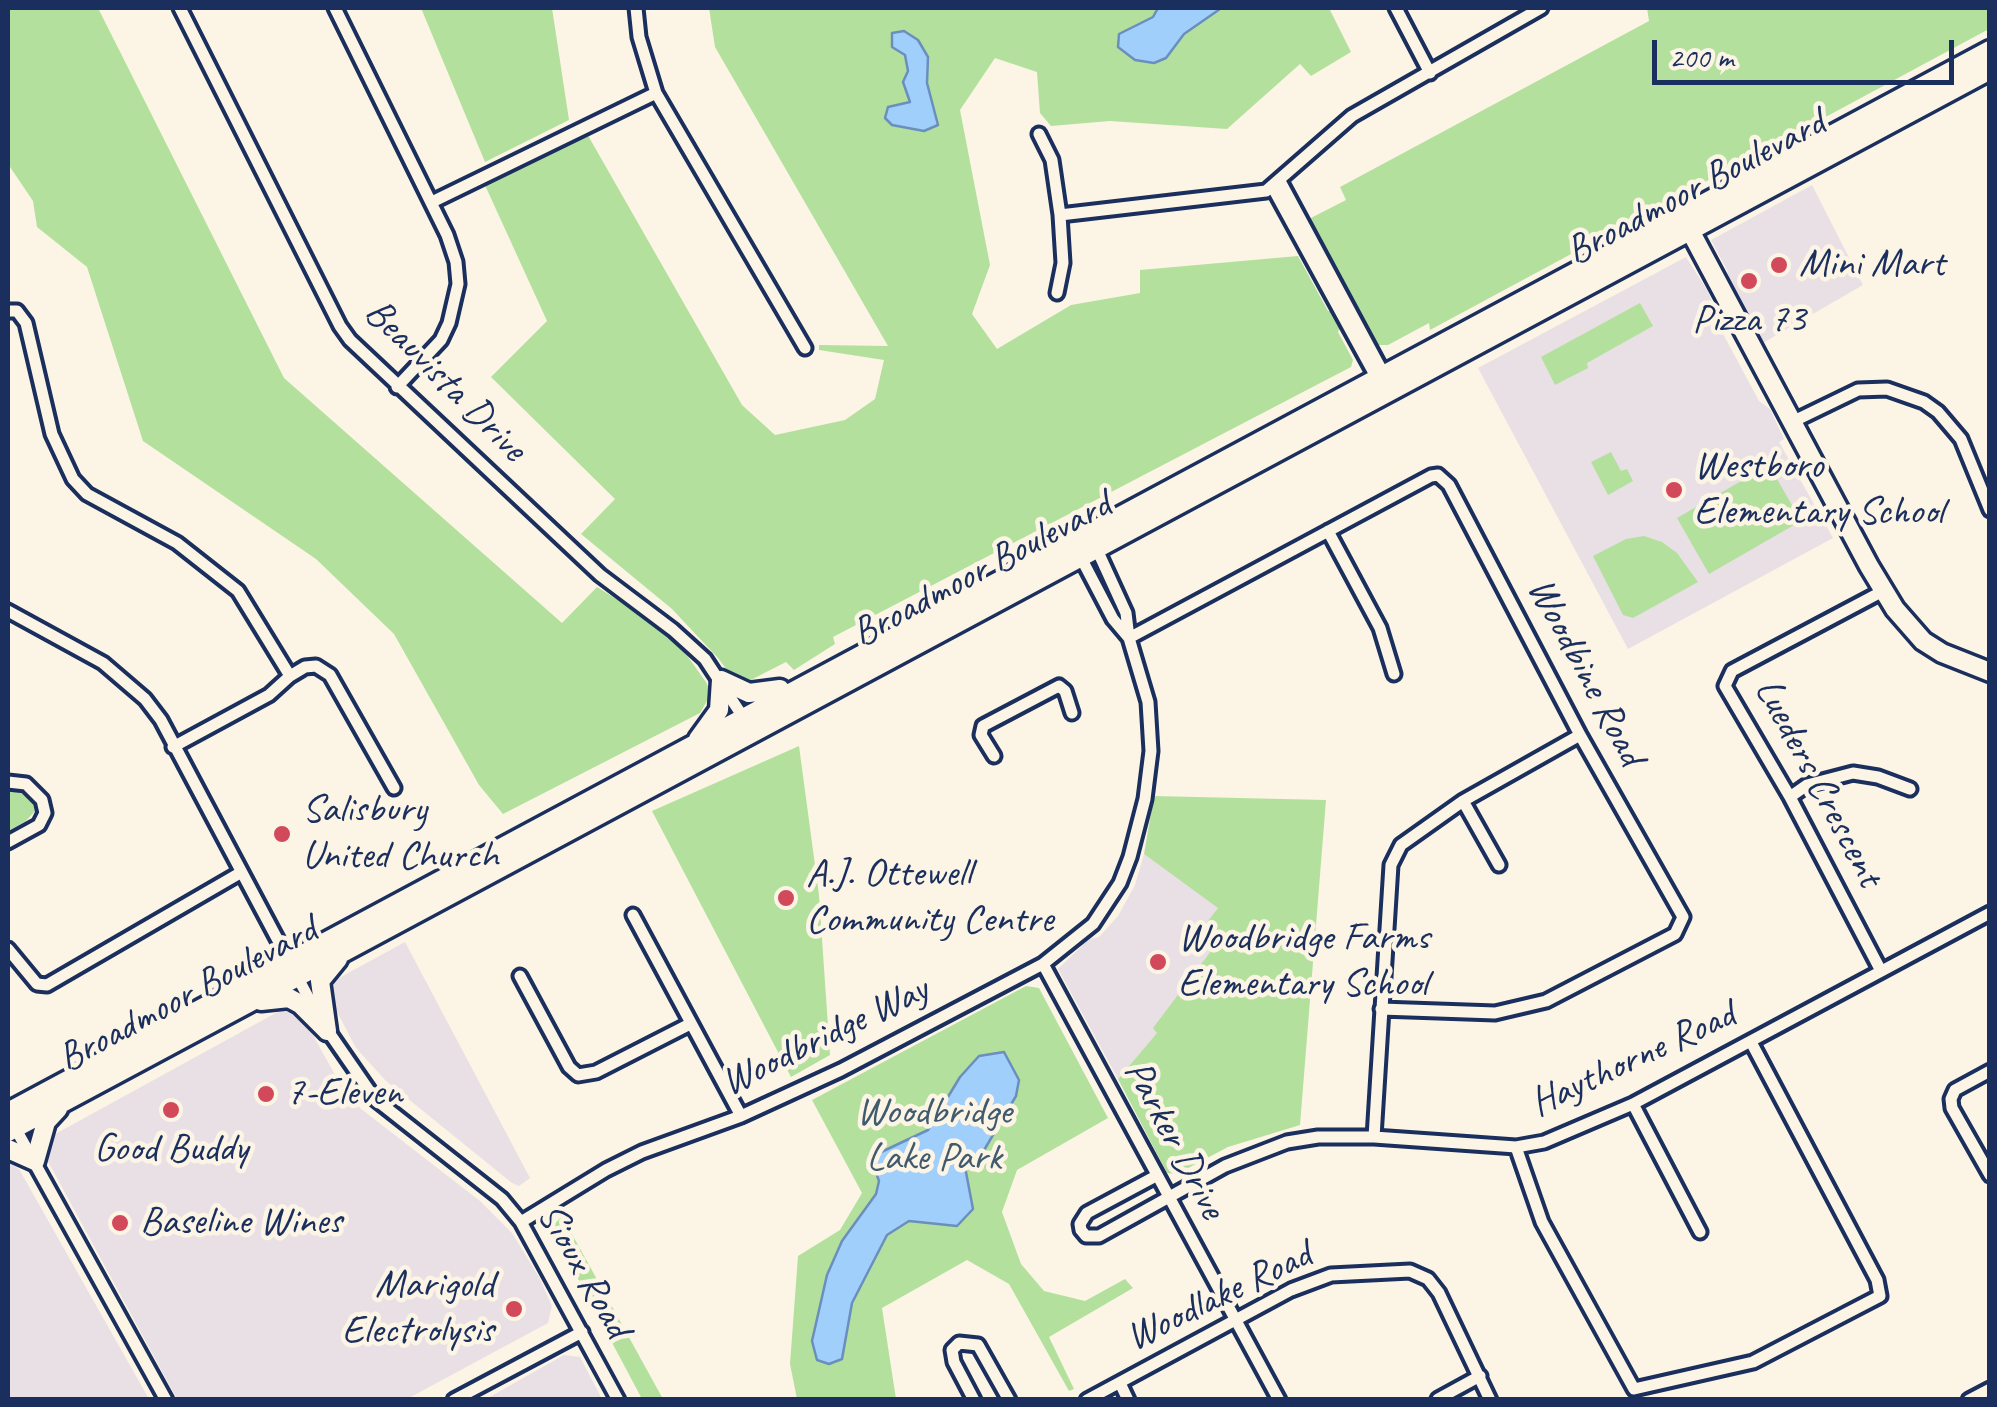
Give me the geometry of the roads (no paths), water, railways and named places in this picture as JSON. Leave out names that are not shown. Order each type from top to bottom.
[{"type":"main road","name":"Broadmoor Boulevard","points":[[9,1122],[70,1099],[231,1012],[292,968],[355,944],[748,724],[1686,222],[1990,50]]},
{"type":"main road","name":"Broadmoor Boulevard","points":[[1686,222],[1990,70]]},
{"type":"main road","points":[[1686,222],[1884,592],[1923,640],[1990,672]]},
{"type":"main road","name":"Broadmoor Boulevard","points":[[9,1122],[695,743],[748,724],[808,681],[1085,545]]},
{"type":"main road","points":[[695,743],[720,707],[720,680],[757,694],[808,681]]},
{"type":"main road","points":[[327,1031],[320,981],[328,968],[355,944]]},
{"type":"main road","points":[[231,1012],[256,1002],[289,998],[327,1031]]},
{"type":"main road","points":[[8,1149],[35,1161],[46,1122],[70,1099]]},
{"type":"street","name":"Beauvista Drive","points":[[180,8],[340,326],[397,387],[600,575],[705,659],[748,724]]},
{"type":"street","points":[[334,8],[448,235],[456,262],[458,284],[453,312],[441,340],[397,387]]},
{"type":"street","points":[[636,8],[656,93],[805,348]]},
{"type":"street","points":[[1396,8],[1430,73]]},
{"type":"street","points":[[1060,215],[1276,185],[1352,116],[1540,8]]},
{"type":"street","points":[[432,202],[656,93]]},
{"type":"street","points":[[1039,134],[1052,160],[1060,215],[1063,263],[1057,293]]},
{"type":"street","points":[[1276,185],[1385,385]]},
{"type":"street","points":[[8,310],[17,310],[26,324],[52,434],[73,479],[87,494],[177,543],[238,591],[290,676]]},
{"type":"street","points":[[1792,422],[1858,390],[1887,389],[1924,402],[1961,439],[1990,510]]},
{"type":"street","name":"Woodbine Road","points":[[1129,638],[1431,476],[1443,479],[1682,917],[1675,934],[1546,1001],[1495,1013],[1381,1008]]},
{"type":"street","points":[[1328,532],[1380,628],[1394,674]]},
{"type":"street","name":"Woodbridge Way","points":[[522,1222],[642,1152],[741,1116],[841,1070],[1042,964],[1079,938],[1109,902],[1120,883],[1139,827],[1150,772],[1152,730],[1142,675],[1129,638],[1113,619],[1085,545]]},
{"type":"street","name":"Lueders Crescent","points":[[1881,971],[1790,797],[1724,686],[1727,676],[1884,592]]},
{"type":"street","name":"Sioux Road","points":[[8,611],[129,682],[160,720],[327,1031],[375,1099],[502,1199],[522,1222],[618,1400]]},
{"type":"street","points":[[173,747],[269,695],[305,667],[316,666],[330,675],[394,788]]},
{"type":"street","points":[[994,756],[981,734],[984,726],[994,720],[1060,686],[1072,713]]},
{"type":"street","points":[[1374,1136],[1391,865],[1400,845],[1463,801],[1580,735]]},
{"type":"street","points":[[1790,797],[1807,785],[1853,773],[1878,776],[1910,789]]},
{"type":"street","points":[[8,782],[26,784],[42,800],[46,813],[39,825],[8,842]]},
{"type":"street","points":[[1463,801],[1499,865]]},
{"type":"street","points":[[8,948],[37,984],[47,985],[240,873]]},
{"type":"street","name":"Haythorne Road","points":[[1156,1176],[1087,1213],[1081,1230],[1086,1236],[1099,1236],[1225,1166],[1288,1142],[1374,1136],[1516,1147],[1556,1138],[1633,1104],[1990,913]]},
{"type":"street","points":[[633,915],[741,1116]]},
{"type":"street","name":"Parker Drive","points":[[1042,964],[1279,1400]]},
{"type":"street","points":[[520,976],[569,1067],[578,1076],[596,1072],[690,1024]]},
{"type":"street","points":[[1516,1147],[1542,1222],[1634,1389],[1753,1362],[1880,1296],[1877,1280],[1751,1042]]},
{"type":"street","points":[[1990,1071],[1955,1090],[1951,1100],[1990,1174]]},
{"type":"street","points":[[1633,1104],[1700,1232]]},
{"type":"street","points":[[9,1122],[35,1161],[166,1400]]},
{"type":"street","name":"Woodlake Road","points":[[1086,1400],[1291,1290],[1331,1274],[1410,1272],[1428,1278],[1439,1293],[1490,1400]]},
{"type":"street","points":[[454,1400],[582,1332]]},
{"type":"street","points":[[974,1400],[954,1362],[952,1350],[959,1343],[978,1344],[1009,1400]]},
{"type":"street","points":[[1438,1399],[1480,1376]]},
{"type":"street","points":[[1120,1383],[1128,1400]]},
{"type":"street","points":[[1969,1400],[1990,1388]]},
{"type":"water","points":[[1158,8],[1220,9],[1184,34],[1166,58],[1154,63],[1135,60],[1118,47],[1119,34],[1153,17]]},
{"type":"water","points":[[904,31],[918,40],[928,57],[927,83],[938,125],[924,131],[892,125],[885,118],[888,107],[910,102],[903,82],[908,71],[905,55],[892,47],[892,33]]},
{"type":"water","points":[[1004,1052],[1019,1080],[1016,1096],[980,1157],[970,1158],[965,1167],[973,1209],[957,1226],[909,1221],[887,1235],[852,1303],[842,1359],[829,1364],[817,1360],[812,1341],[827,1275],[842,1241],[876,1194],[877,1154],[928,1130],[960,1077],[979,1056]]},
{"type":"place","name":"Mini Mart","points":[[1779,265]]},
{"type":"place","name":"Pizza 73","points":[[1749,281]]},
{"type":"place","name":"Westboro Elementary School","points":[[1674,490]]},
{"type":"place","name":"Salisbury United Church","points":[[282,834]]},
{"type":"place","name":"A.J. Ottewell Community Centre","points":[[786,898]]},
{"type":"place","name":"Woodbridge Farms Elementary School","points":[[1158,962]]},
{"type":"place","name":"7-Eleven","points":[[266,1094]]},
{"type":"place","name":"Good Buddy","points":[[171,1110]]},
{"type":"place","name":"Baseline Wines","points":[[120,1223]]},
{"type":"place","name":"Marigold Electrolysis","points":[[514,1309]]},
{"type":"park label","name":"Woodbridge Lake Park","points":[[934,1136]]}]
